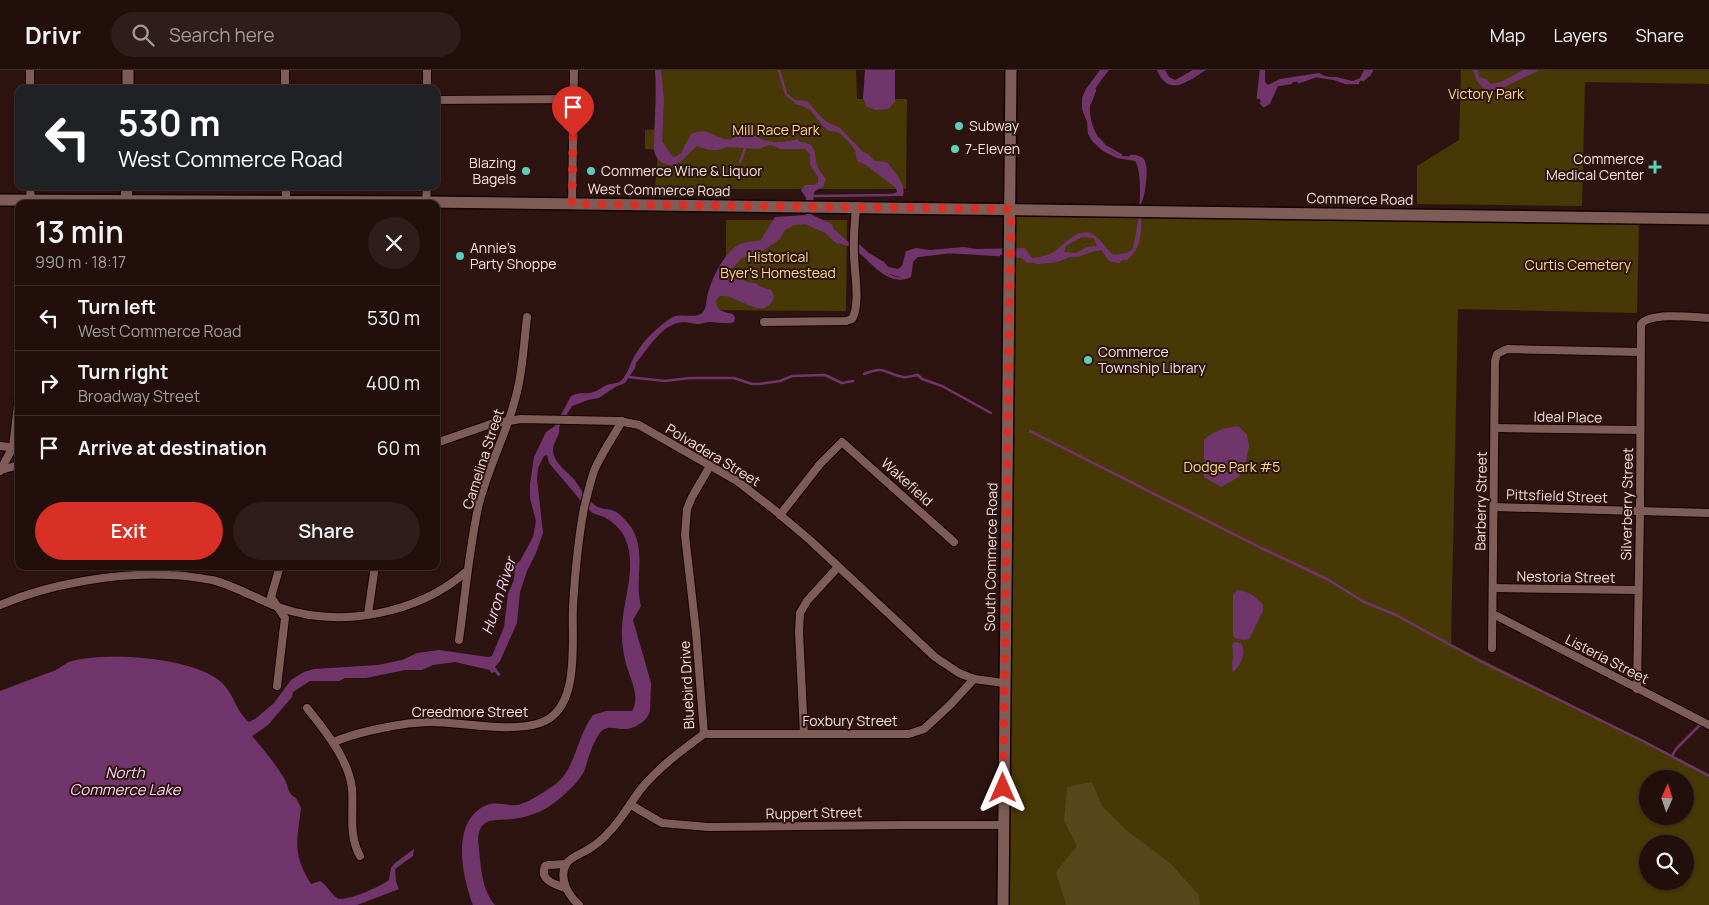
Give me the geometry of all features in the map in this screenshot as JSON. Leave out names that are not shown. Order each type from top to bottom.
[{"type":"main road","points":[[128,70],[128,85]]},
{"type":"main road","name":"South Commerce Road","points":[[1003,905],[1011,70]]},
{"type":"main road","points":[[126,190],[126,200]]},
{"type":"main road","name":"West Commerce Road","points":[[0,200],[15,201]]},
{"type":"main road","name":"West Commerce Road","points":[[440,203],[1011,209]]},
{"type":"main road","name":"Commerce Road","points":[[1011,209],[1709,219]]},
{"type":"street","points":[[30,70],[30,85]]},
{"type":"street","points":[[285,70],[285,85]]},
{"type":"street","points":[[427,70],[427,85]]},
{"type":"street","points":[[572,204],[574,70]]},
{"type":"street","points":[[440,100],[574,99]]},
{"type":"street","points":[[764,322],[846,321],[852,319],[855,314],[856,296],[854,241],[856,206]]},
{"type":"street","name":"Camelina Street","points":[[459,640],[467,571],[478,507],[517,391],[527,317]]},
{"type":"street","name":"Silverberry Street","points":[[1637,689],[1641,324],[1644,320],[1655,317],[1709,318]]},
{"type":"street","name":"Barberry Street","points":[[1492,648],[1495,361],[1497,354],[1507,349],[1640,352]]},
{"type":"street","name":"Polvadera Street","points":[[440,442],[492,424],[521,419],[622,421],[639,425],[737,481],[780,515],[935,657],[959,673],[974,679],[1004,683]]},
{"type":"street","name":"Creedmore Street","points":[[334,742],[345,737],[408,723],[430,722],[520,727],[541,723],[557,712],[568,686],[571,672],[573,607],[585,506],[595,470],[622,421]]},
{"type":"street","name":"Ideal Place","points":[[1495,428],[1640,430]]},
{"type":"street","name":"Wakefield","points":[[780,515],[820,464],[842,442],[954,542]]},
{"type":"street","points":[[0,446],[15,448]]},
{"type":"street","points":[[0,470],[15,449]]},
{"type":"street","points":[[0,470],[15,466]]},
{"type":"street","name":"Bluebird Drive","points":[[565,888],[544,876],[545,866],[566,864],[593,847],[610,832],[640,790],[660,770],[704,734],[685,535],[687,509],[710,466]]},
{"type":"street","name":"Pittsfield Street","points":[[1494,507],[1709,513]]},
{"type":"street","points":[[804,734],[799,632],[800,613],[806,602],[838,567]]},
{"type":"street","points":[[277,686],[284,618],[271,596],[279,570]]},
{"type":"street","points":[[368,614],[374,570]]},
{"type":"street","points":[[0,605],[18,598],[73,583],[128,576],[171,575],[214,581],[278,607],[305,615],[347,618],[411,605],[441,591],[467,571]]},
{"type":"street","name":"Nestoria Street","points":[[1493,588],[1638,590]]},
{"type":"street","name":"Listeria Street","points":[[1493,616],[1497,616],[1709,725]]},
{"type":"street","name":"Foxbury Street","points":[[704,734],[909,734],[924,729],[974,679]]},
{"type":"street","points":[[307,708],[334,742],[343,760],[352,786],[352,835],[354,847],[360,856]]},
{"type":"street","name":"Ruppert Street","points":[[630,805],[662,823],[708,827],[1003,825]]},
{"type":"street","points":[[566,864],[564,875],[565,888],[579,905]]},
{"type":"green space","name":"Mill Race Park","points":[[657,70],[856,70],[857,99],[907,99],[906,189],[655,189],[658,150],[645,149],[645,130],[658,129]]},
{"type":"green space","name":"Victory Park","points":[[1461,70],[1709,70],[1709,84],[1585,82],[1582,206],[1417,204],[1417,166],[1459,140]]},
{"type":"green space","name":"Dodge Park #5","points":[[1012,210],[1639,221],[1637,313],[1458,309],[1451,644],[1709,774],[1709,905],[1006,905]]},
{"type":"green space","name":"Historical Byer's Homestead","points":[[726,220],[847,220],[846,311],[710,310],[726,260]]},
{"type":"shaded area","points":[[1092,782],[1102,806],[1125,829],[1169,862],[1199,895],[1200,905],[1066,905],[1056,872],[1077,846],[1064,821],[1067,787]]},
{"type":"water","name":"North Commerce Lake","points":[[655,70],[661,70],[664,100],[662,141],[671,155],[675,157],[681,153],[691,134],[703,131],[726,139],[750,132],[767,141],[785,142],[798,139],[800,142],[809,144],[814,149],[818,167],[826,179],[823,187],[814,193],[812,215],[832,224],[833,228],[846,240],[860,245],[888,267],[898,269],[902,266],[906,251],[916,248],[930,250],[964,247],[976,249],[1025,248],[1034,258],[1050,254],[1070,238],[1082,232],[1094,235],[1114,255],[1132,250],[1140,204],[1138,168],[1135,161],[1117,158],[1103,151],[1093,142],[1088,134],[1087,122],[1082,109],[1082,98],[1086,89],[1100,70],[1109,70],[1093,93],[1090,114],[1095,132],[1106,147],[1114,153],[1122,156],[1137,157],[1144,162],[1139,242],[1129,257],[1116,262],[1108,259],[1101,249],[1075,257],[1065,257],[1056,261],[1027,263],[1021,256],[950,252],[917,256],[912,261],[910,276],[904,278],[885,273],[873,265],[858,249],[835,242],[826,232],[809,224],[794,225],[785,230],[780,239],[773,244],[757,254],[742,258],[732,269],[735,276],[771,290],[774,296],[770,304],[764,308],[758,308],[727,296],[720,296],[716,300],[717,307],[724,312],[733,314],[734,322],[698,324],[683,322],[668,327],[656,338],[636,363],[635,368],[625,383],[615,387],[599,398],[572,406],[559,427],[559,433],[554,445],[554,457],[590,501],[598,507],[612,510],[619,514],[631,527],[636,536],[639,556],[639,596],[641,606],[633,620],[651,683],[650,711],[641,723],[634,727],[627,729],[608,728],[602,731],[592,747],[585,769],[578,780],[552,804],[531,815],[516,819],[489,821],[481,827],[478,840],[482,874],[486,891],[495,905],[473,905],[465,880],[462,850],[463,836],[475,812],[494,803],[521,804],[538,796],[557,783],[573,760],[583,732],[593,715],[606,711],[632,711],[635,700],[634,688],[626,664],[622,640],[622,625],[630,575],[629,550],[625,538],[613,523],[604,517],[594,514],[582,502],[549,463],[547,455],[544,456],[538,468],[537,479],[543,533],[520,592],[517,623],[500,661],[495,667],[501,675],[498,676],[495,672],[491,673],[490,670],[455,662],[433,665],[422,670],[405,670],[366,678],[345,678],[339,681],[310,681],[293,692],[292,697],[268,725],[252,736],[280,772],[301,808],[297,839],[298,855],[311,884],[320,881],[337,898],[355,896],[389,880],[391,868],[395,863],[414,849],[413,856],[395,869],[396,882],[399,889],[357,905],[0,905],[0,691],[56,670],[72,661],[106,657],[149,659],[191,667],[221,682],[249,722],[274,703],[291,680],[304,672],[314,669],[378,665],[402,660],[417,653],[439,650],[492,656],[504,627],[508,594],[514,580],[515,565],[520,561],[533,537],[536,521],[530,498],[530,484],[534,457],[546,432],[555,426],[571,396],[597,391],[607,385],[621,381],[643,344],[651,334],[671,318],[674,316],[697,315],[703,312],[712,280],[728,254],[741,244],[761,240],[775,217],[806,215],[806,198],[801,190],[805,185],[818,183],[818,177],[810,165],[810,154],[805,149],[780,149],[769,145],[759,149],[728,147],[709,150],[697,146],[674,165],[660,161],[654,150]],"holes":[[[1082,237],[1094,238],[1097,246],[1087,247],[1076,253],[1064,252],[1066,246]]]},
{"type":"water","points":[[865,70],[895,70],[895,101],[889,109],[875,110],[866,106],[863,98]]},
{"type":"water","points":[[1157,70],[1165,70],[1169,77],[1175,80],[1193,70],[1206,70],[1179,85],[1173,85],[1167,83]]},
{"type":"water","points":[[1261,70],[1265,70],[1265,82],[1268,85],[1280,79],[1319,73],[1326,77],[1353,81],[1360,78],[1364,70],[1372,70],[1370,74],[1358,83],[1346,83],[1316,76],[1302,81],[1278,84],[1269,103],[1264,106],[1258,96]]},
{"type":"water","points":[[1473,70],[1478,70],[1479,77],[1486,79],[1491,84],[1501,82],[1523,70],[1537,70],[1500,89],[1493,90],[1484,87],[1476,78]]},
{"type":"water","points":[[793,100],[807,101],[823,119],[839,127],[862,151],[875,161],[887,162],[901,182],[904,191],[903,196],[892,196],[892,194],[897,192],[896,188],[866,165],[857,161],[855,150],[848,141],[838,132],[829,131],[810,110],[795,104]]},
{"type":"water","points":[[1238,426],[1247,435],[1249,446],[1246,462],[1239,477],[1221,487],[1204,477],[1204,440],[1220,430]]},
{"type":"water","points":[[1237,590],[1252,594],[1263,605],[1263,611],[1249,639],[1245,640],[1236,639],[1233,636],[1233,595]]},
{"type":"water","points":[[1234,642],[1241,643],[1243,655],[1241,663],[1233,672],[1232,645]]},
{"type":"waterway","points":[[779,70],[786,94],[793,100]]},
{"type":"waterway","points":[[1258,98],[1261,70]]},
{"type":"waterway","points":[[1363,80],[1372,70]]},
{"type":"waterway","points":[[1477,79],[1484,87],[1495,90],[1537,70]]},
{"type":"waterway","points":[[1299,82],[1316,76],[1346,83],[1358,83]]},
{"type":"waterway","points":[[1178,84],[1193,77]]},
{"type":"waterway","points":[[1261,103],[1264,106],[1269,103],[1277,85],[1291,83]]},
{"type":"waterway","points":[[1090,103],[1095,90]]},
{"type":"waterway","points":[[1099,139],[1105,146],[1121,155]]},
{"type":"waterway","points":[[740,162],[745,149]]},
{"type":"waterway","points":[[1131,156],[1140,158],[1144,163],[1145,180],[1141,201]]},
{"type":"waterway","points":[[813,196],[892,195]]},
{"type":"waterway","points":[[1126,259],[1137,244],[1140,233],[1140,214]]},
{"type":"waterway","points":[[808,224],[826,232],[838,243]]},
{"type":"waterway","points":[[855,248],[886,275],[894,278],[910,276],[912,261],[917,256],[950,252],[999,255]]},
{"type":"waterway","points":[[1077,256],[1102,249],[1110,260],[1119,262]]},
{"type":"waterway","points":[[1012,256],[1023,257],[1026,261]]},
{"type":"waterway","points":[[1036,263],[1056,261],[1067,257]]},
{"type":"waterway","points":[[864,374],[881,370],[903,377],[918,375],[922,379],[942,386],[991,413]]},
{"type":"waterway","points":[[628,377],[665,381],[690,378],[734,378],[752,384],[759,384],[780,381],[792,376],[825,375],[842,383],[853,381]]},
{"type":"waterway","points":[[1030,431],[1261,548],[1327,579],[1364,602],[1396,615],[1480,661],[1643,741],[1709,776]]},
{"type":"waterway","points":[[1672,756],[1676,749],[1700,725]]},
{"type":"place","name":"Subway","points":[[959,126]]},
{"type":"place","name":"7-Eleven","points":[[955,149]]},
{"type":"place","name":"Commerce Medical Center","points":[[1655,167]]},
{"type":"place","name":"Blazing Bagels","points":[[526,171]]},
{"type":"place","name":"Commerce Wine & Liquor","points":[[591,171]]},
{"type":"place","name":"Annie's Party Shoppe","points":[[460,256]]},
{"type":"place","name":"Commerce Township Library","points":[[1088,360]]},
{"type":"route","points":[[573,137],[572,204],[1011,209],[1003,788]]},
{"type":"park label","name":"Curtis Cemetery","points":[[1578,265]]},
{"type":"water label","name":"Huron River","points":[[499,596]]}]
